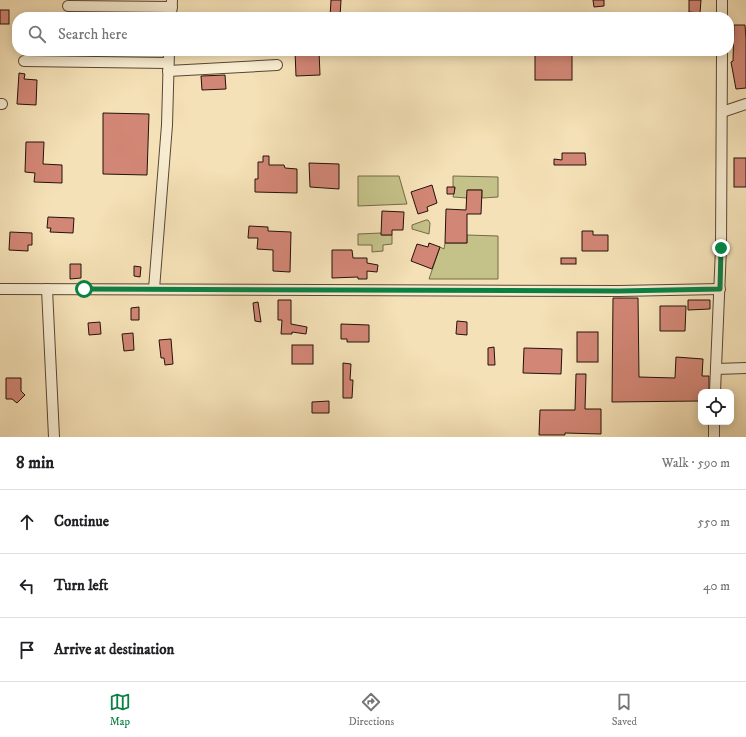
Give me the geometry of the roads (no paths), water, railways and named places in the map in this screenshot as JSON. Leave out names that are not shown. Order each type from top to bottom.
[{"type":"street","points":[[722,0],[722,12]]},
{"type":"street","points":[[68,6],[172,8]]},
{"type":"street","points":[[154,289],[167,125],[169,56]]},
{"type":"street","points":[[715,389],[720,289],[722,56]]},
{"type":"street","points":[[24,61],[168,67],[277,65]]},
{"type":"street","points":[[722,112],[746,104]]},
{"type":"street","points":[[0,289],[619,291],[720,289]]},
{"type":"street","points":[[47,289],[54,437]]},
{"type":"street","points":[[716,369],[746,368]]},
{"type":"street","points":[[714,425],[714,437]]}]
